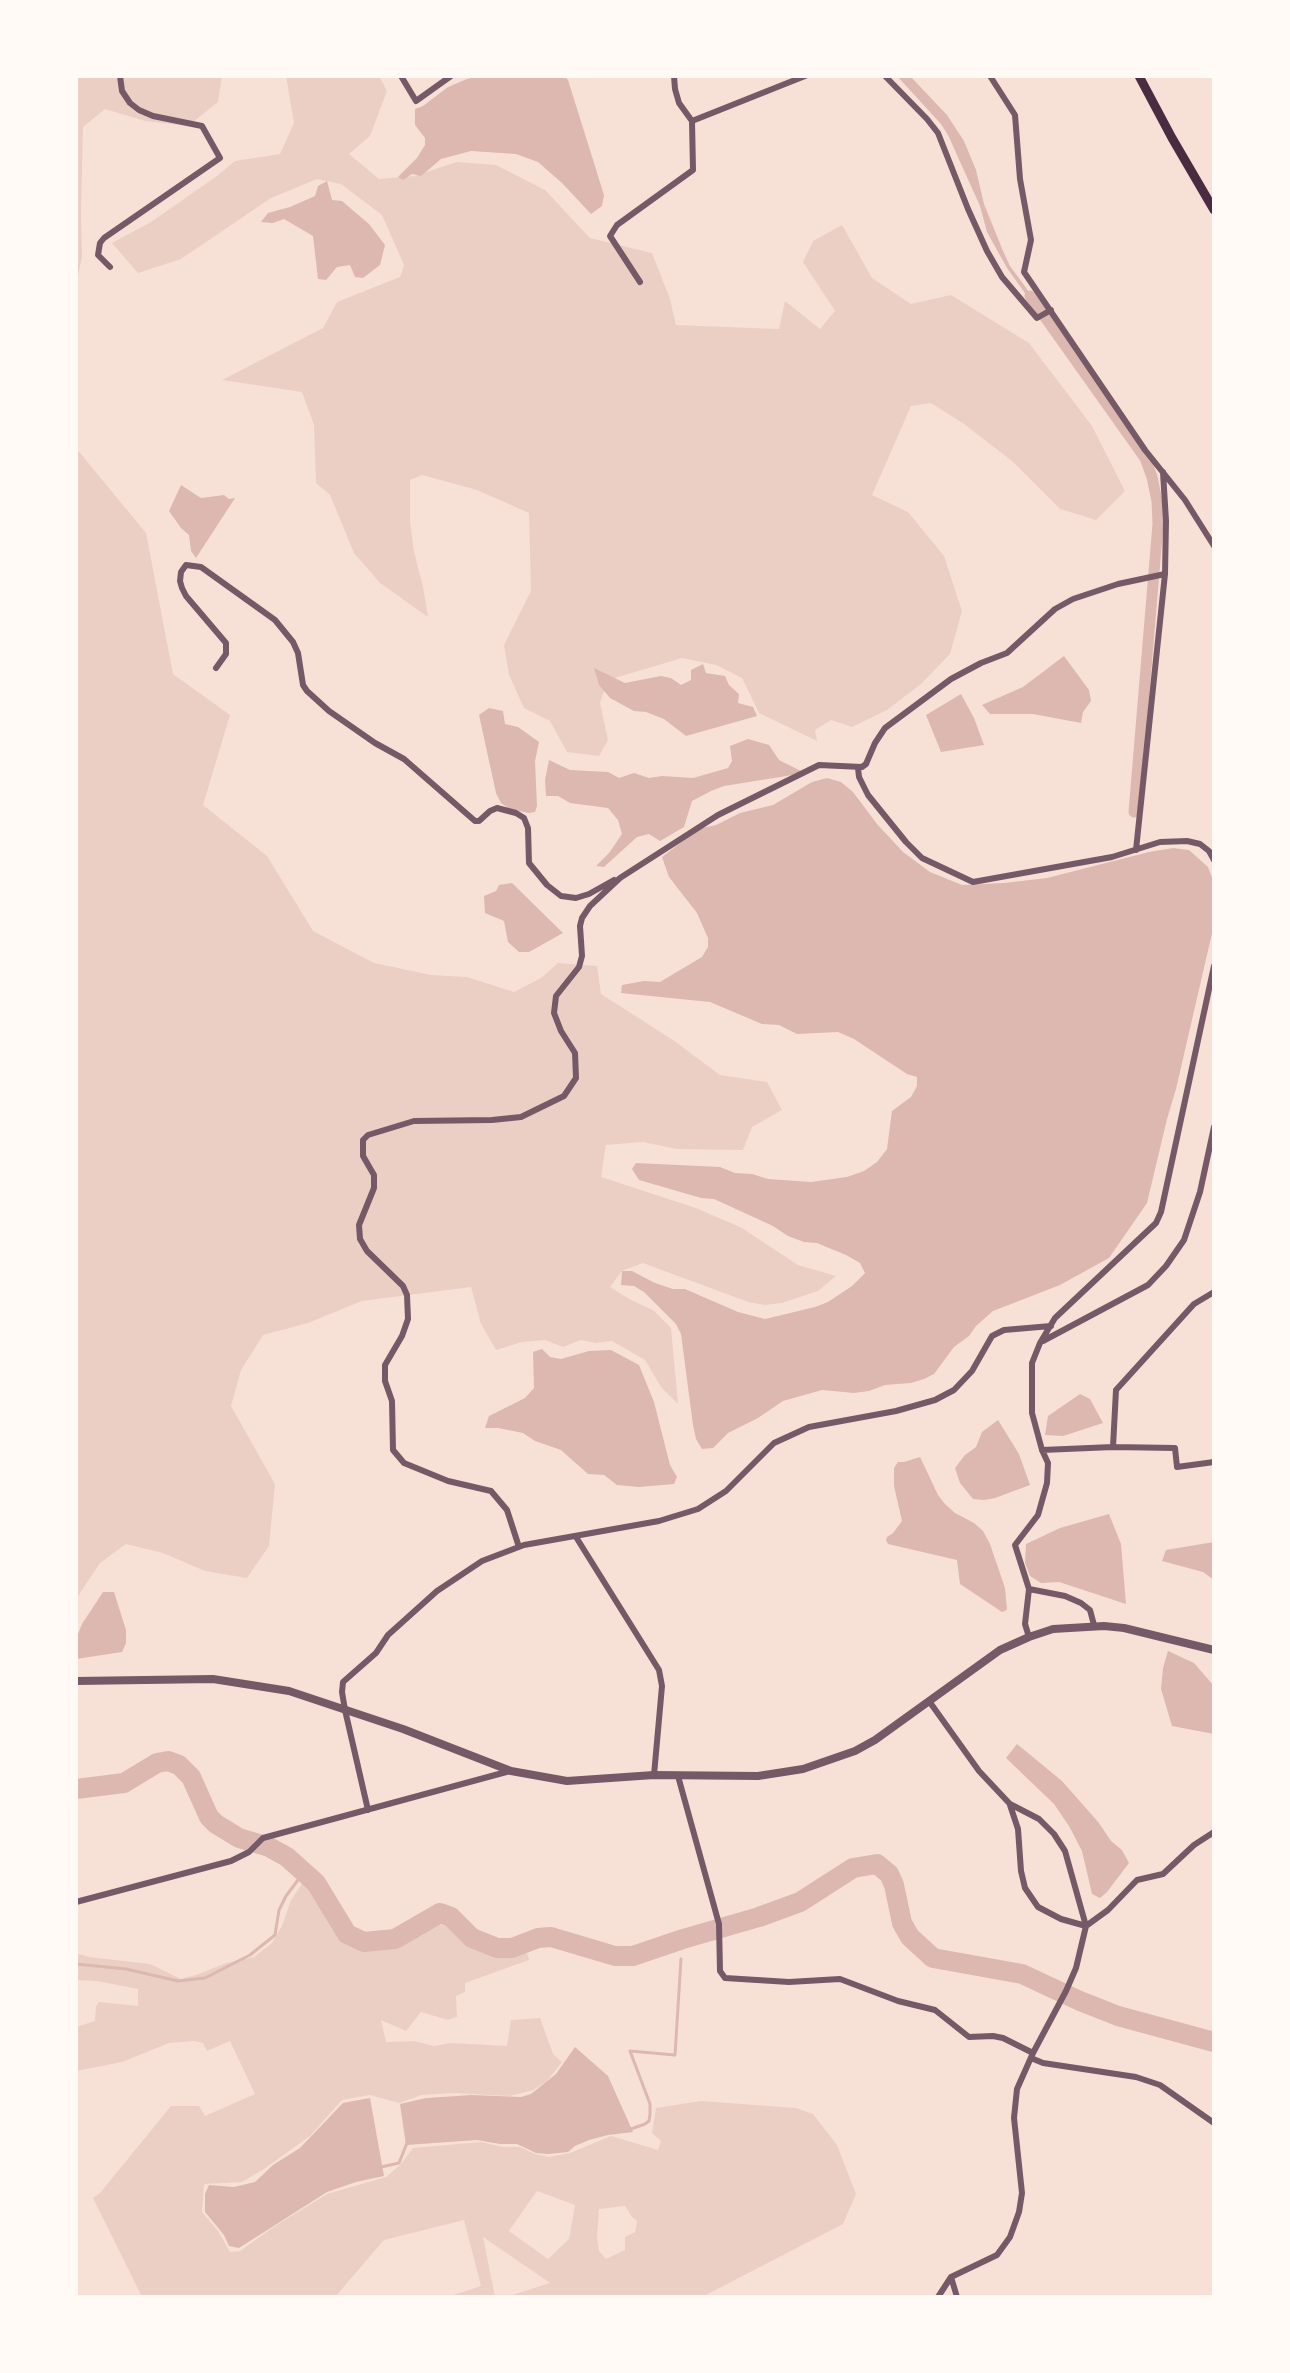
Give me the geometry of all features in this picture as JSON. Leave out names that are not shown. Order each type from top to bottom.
[{"type":"main road","points":[[1139,76],[1214,210]]},
{"type":"street","points":[[110,267],[98,255],[104,238],[220,158],[202,126],[153,116],[130,103],[122,91],[120,76]]},
{"type":"street","points":[[401,76],[416,101],[451,76]]},
{"type":"street","points":[[640,282],[610,236],[617,225],[693,170],[692,121],[679,103],[674,76]]},
{"type":"street","points":[[692,121],[805,76]]},
{"type":"street","points":[[885,76],[938,133],[968,209],[997,270],[1037,318],[1046,313]]},
{"type":"street","points":[[990,76],[1015,115],[1020,179],[1031,240],[1024,272],[1046,313],[1185,500],[1213,543]]},
{"type":"street","points":[[1136,850],[1165,574],[1163,472]]},
{"type":"street","points":[[216,668],[226,654],[226,643],[186,596],[180,581],[186,565],[201,567],[275,620],[298,653],[303,685],[307,691],[329,711],[404,759],[475,821],[497,808],[524,818],[528,828],[529,863],[561,896],[576,898],[620,878],[718,815],[819,765],[858,768],[865,765],[885,728],[951,679],[1007,653],[1055,609],[1073,599],[1118,584],[1165,574]]},
{"type":"street","points":[[858,768],[868,795],[922,858],[973,882],[1112,857],[1160,842],[1200,844],[1214,860]]},
{"type":"street","points":[[519,1547],[507,1510],[491,1491],[448,1481],[404,1463],[393,1450],[392,1401],[385,1381],[385,1365],[408,1319],[407,1295],[403,1286],[367,1251],[360,1239],[359,1225],[374,1188],[374,1175],[363,1156],[363,1140],[368,1135],[414,1121],[521,1117],[564,1096],[576,1078],[575,1053],[554,1013],[556,996],[579,967],[582,918],[590,906],[620,878]]},
{"type":"street","points":[[1029,1637],[1025,1624],[1029,1589],[1015,1545],[1038,1515],[1047,1483],[1048,1463],[1032,1413],[1032,1363],[1055,1318],[1156,1223],[1161,1212],[1214,966]]},
{"type":"street","points":[[1040,1343],[1148,1285],[1166,1266],[1184,1240],[1200,1192],[1214,1127]]},
{"type":"street","points":[[1113,1447],[1116,1390],[1194,1304],[1214,1292]]},
{"type":"street","points":[[368,1810],[345,1710],[343,1682],[376,1653],[388,1635],[437,1591],[482,1561],[519,1547],[659,1521],[698,1509],[726,1491],[774,1443],[809,1427],[896,1411],[935,1400],[954,1390],[972,1371],[992,1336],[1004,1330],[1051,1326]]},
{"type":"street","points":[[1042,1450],[1175,1448],[1177,1467],[1214,1462]]},
{"type":"street","points":[[576,1537],[659,1670],[662,1686],[654,1775]]},
{"type":"street","points":[[1029,1589],[1065,1596],[1081,1603],[1090,1610],[1094,1625]]},
{"type":"street","points":[[76,1681],[213,1679],[289,1691],[403,1729],[511,1771],[567,1781],[654,1775],[758,1776],[803,1769],[855,1751],[875,1740],[1000,1650],[1053,1629],[1094,1625],[1124,1628],[1214,1650]]},
{"type":"street","points":[[929,1701],[979,1771],[1010,1804],[1039,1819],[1054,1834],[1065,1851],[1086,1926],[1076,1968],[1017,2089],[1014,2118],[1022,2193],[1010,2237],[997,2255],[951,2277],[938,2297]]},
{"type":"street","points":[[76,1902],[231,1861],[249,1852],[263,1838],[511,1771]]},
{"type":"street","points":[[678,1776],[719,1924],[720,1971],[725,1978],[789,1982],[840,1979],[898,2001],[935,2010],[969,2037],[1003,2038],[1043,2063],[1136,2077],[1160,2085],[1214,2123]]},
{"type":"street","points":[[1010,1804],[1018,1829],[1025,1888],[1038,1907],[1061,1919],[1086,1926]]},
{"type":"street","points":[[1086,1926],[1108,1910],[1137,1880],[1163,1874],[1194,1845],[1214,1832]]},
{"type":"street","points":[[951,2277],[957,2297]]},
{"type":"shaded area","points":[[76,76],[222,76],[218,102],[188,126],[145,121],[105,109],[83,127],[82,257],[76,286]]},
{"type":"shaded area","points":[[286,76],[379,76],[387,91],[370,136],[349,154],[379,179],[415,176],[456,162],[496,165],[545,190],[590,238],[652,253],[670,299],[676,325],[779,329],[785,301],[820,329],[835,311],[803,262],[813,241],[842,225],[872,278],[911,304],[951,295],[1029,343],[1092,426],[1125,491],[1096,520],[1060,509],[1012,461],[964,424],[931,403],[911,406],[872,495],[908,512],[944,556],[962,611],[950,654],[921,684],[887,710],[852,727],[831,720],[815,730],[817,741],[759,713],[742,678],[716,665],[682,658],[608,680],[600,703],[608,740],[599,756],[567,752],[550,721],[524,708],[509,675],[504,645],[531,591],[529,513],[477,490],[422,475],[410,480],[410,522],[428,617],[380,583],[354,553],[330,495],[316,483],[314,425],[302,392],[222,380],[323,328],[337,302],[400,277],[404,265],[382,215],[341,184],[317,179],[271,198],[181,259],[138,273],[112,243],[151,222],[235,161],[280,154],[294,123]]},
{"type":"shaded area","points":[[480,76],[564,76],[568,80],[604,195],[602,206],[591,214],[538,162],[516,154],[471,151],[441,159],[421,176],[412,174],[403,180],[398,177],[425,145],[425,138],[415,125],[415,109],[448,87]]},
{"type":"shaded area","points":[[897,76],[910,76],[947,115],[964,141],[1003,251],[1010,266],[1040,307],[1037,310],[1007,268],[987,232],[980,206],[948,135]]},
{"type":"shaded area","points":[[327,181],[332,200],[342,201],[369,224],[385,245],[380,265],[363,278],[355,277],[350,265],[337,267],[326,280],[318,279],[313,236],[284,219],[273,223],[261,222],[268,213],[315,196],[318,186]]},
{"type":"shaded area","points":[[76,448],[146,533],[173,674],[230,715],[203,805],[267,856],[313,931],[374,963],[431,975],[467,977],[514,992],[541,978],[558,963],[597,966],[601,994],[673,1040],[720,1075],[767,1082],[782,1110],[752,1127],[743,1150],[677,1149],[643,1142],[606,1145],[601,1177],[696,1208],[742,1228],[798,1265],[836,1276],[818,1291],[782,1303],[765,1305],[748,1302],[643,1263],[622,1271],[610,1287],[653,1310],[671,1328],[678,1404],[661,1387],[645,1360],[612,1341],[596,1343],[581,1340],[563,1347],[545,1340],[522,1342],[496,1350],[481,1324],[471,1287],[362,1301],[308,1323],[263,1335],[241,1370],[231,1406],[275,1484],[269,1546],[247,1578],[205,1571],[163,1553],[126,1544],[100,1563],[76,1599]]},
{"type":"shaded area","points":[[181,485],[201,498],[224,495],[229,499],[235,498],[196,558],[191,551],[189,535],[169,511]]},
{"type":"shaded area","points":[[1064,656],[1089,690],[1091,701],[1083,712],[1081,723],[1033,714],[990,714],[982,705],[1023,687]]},
{"type":"shaded area","points":[[703,664],[706,673],[725,676],[739,694],[738,703],[753,707],[757,716],[686,736],[664,719],[634,711],[610,698],[599,685],[594,668],[625,683],[661,676],[681,685],[691,680],[691,670]]},
{"type":"shaded area","points":[[961,694],[984,745],[941,752],[926,715]]},
{"type":"shaded area","points":[[489,708],[503,711],[505,724],[518,727],[539,742],[535,761],[535,812],[510,809],[501,803],[496,793],[479,715]]},
{"type":"shaded area","points":[[748,739],[769,745],[779,760],[805,773],[724,786],[711,791],[692,801],[684,827],[660,841],[649,834],[637,837],[604,867],[596,866],[622,834],[618,820],[608,808],[546,796],[549,760],[570,770],[608,772],[619,778],[634,773],[649,778],[693,778],[728,768],[732,761],[730,746]]},
{"type":"shaded area","points":[[827,778],[841,782],[853,792],[903,852],[930,872],[962,885],[1047,878],[1149,852],[1173,848],[1189,850],[1208,867],[1214,883],[1213,929],[1147,1203],[1109,1258],[1060,1285],[993,1311],[954,1347],[934,1374],[924,1379],[854,1393],[822,1390],[783,1401],[728,1433],[713,1448],[702,1449],[693,1425],[681,1334],[676,1324],[644,1292],[634,1286],[621,1285],[622,1271],[632,1271],[655,1283],[685,1289],[738,1312],[765,1319],[828,1302],[865,1273],[860,1263],[846,1255],[788,1236],[714,1199],[639,1180],[632,1169],[636,1163],[720,1167],[768,1179],[811,1182],[847,1177],[877,1162],[887,1149],[892,1111],[911,1097],[917,1086],[917,1077],[838,1032],[797,1034],[779,1025],[762,1024],[710,1002],[621,993],[622,985],[660,982],[702,957],[708,947],[708,938],[697,913],[669,877],[662,857],[698,829],[716,825],[740,813],[773,805],[812,782]]},
{"type":"shaded area","points":[[512,883],[563,933],[529,952],[519,952],[508,942],[504,921],[485,913],[484,896],[496,891],[499,885]]},
{"type":"shaded area","points":[[542,1349],[550,1357],[561,1359],[589,1351],[611,1350],[639,1365],[654,1402],[670,1465],[677,1477],[674,1484],[617,1485],[604,1475],[588,1474],[561,1450],[535,1441],[523,1433],[485,1428],[489,1416],[525,1398],[534,1388],[533,1352]]},
{"type":"shaded area","points":[[1080,1394],[1090,1399],[1103,1423],[1063,1436],[1045,1435],[1048,1416]]},
{"type":"shaded area","points":[[998,1420],[1019,1454],[1030,1485],[995,1498],[973,1499],[960,1483],[955,1468],[976,1447],[982,1432]]},
{"type":"shaded area","points":[[920,1457],[945,1504],[983,1531],[1005,1588],[1007,1610],[1002,1612],[960,1584],[957,1560],[888,1544],[887,1537],[902,1521],[894,1486],[894,1468],[898,1462]]},
{"type":"shaded area","points":[[1109,1514],[1121,1544],[1126,1604],[1059,1582],[1041,1583],[1030,1576],[1025,1563],[1026,1544],[1060,1528]]},
{"type":"shaded area","points":[[1214,1542],[1214,1580],[1203,1572],[1162,1561],[1166,1550]]},
{"type":"shaded area","points":[[103,1592],[114,1592],[126,1630],[126,1643],[122,1652],[76,1659],[76,1639],[82,1624]]},
{"type":"shaded area","points":[[1168,1651],[1194,1663],[1214,1686],[1214,1734],[1172,1726],[1161,1689]]},
{"type":"shaded area","points":[[1017,1744],[1062,1781],[1122,1850],[1129,1863],[1100,1898],[1092,1894],[1082,1851],[1069,1826],[1054,1804],[1006,1758]]},
{"type":"shaded area","points":[[306,1878],[342,1934],[353,1943],[367,1946],[398,1943],[432,1924],[448,1926],[478,1944],[502,1952],[527,1953],[529,1960],[465,1983],[465,1992],[456,1996],[457,2017],[448,2020],[421,2012],[406,2031],[381,2020],[386,2042],[414,2041],[434,2046],[451,2043],[507,2046],[511,2020],[540,2018],[553,2054],[562,2062],[547,2081],[533,2090],[510,2096],[453,2093],[422,2095],[399,2103],[370,2095],[342,2100],[310,2136],[264,2169],[242,2182],[204,2184],[202,2212],[230,2252],[240,2251],[327,2194],[386,2177],[413,2148],[481,2142],[520,2147],[549,2157],[570,2153],[611,2136],[658,2150],[661,2141],[652,2133],[656,2108],[701,2101],[796,2108],[813,2114],[837,2145],[856,2194],[843,2224],[702,2297],[506,2297],[550,2283],[483,2237],[495,2297],[447,2297],[481,2286],[464,2220],[384,2240],[335,2297],[142,2297],[93,2198],[171,2106],[199,2106],[205,2116],[255,2094],[230,2041],[207,2051],[203,2043],[194,2041],[169,2043],[122,2062],[76,2071],[76,2027],[95,2021],[99,2002],[138,2006],[138,1989],[76,1980],[76,1953],[150,1964],[181,1979],[254,1957],[272,1943],[291,1900]],"holes":[[[537,2191],[575,2205],[569,2239],[548,2259],[509,2231]],[[625,2206],[637,2221],[635,2232],[625,2237],[625,2250],[606,2259],[599,2251],[597,2238],[599,2209]]]},
{"type":"shaded area","points":[[575,2047],[608,2076],[633,2132],[608,2135],[589,2140],[568,2152],[548,2154],[536,2153],[517,2144],[477,2140],[406,2145],[400,2104],[426,2098],[472,2095],[521,2097],[531,2094],[556,2074]]},
{"type":"shaded area","points":[[370,2098],[384,2176],[327,2192],[239,2248],[229,2246],[205,2212],[205,2194],[209,2185],[234,2187],[255,2182],[273,2165],[300,2148],[343,2103]]},
{"type":"waterway","points":[[1030,296],[1145,458],[1157,501],[1158,524],[1134,812]]},
{"type":"waterway","points":[[76,1789],[124,1783],[157,1763],[168,1761],[179,1765],[191,1777],[209,1817],[216,1824],[239,1838],[269,1847],[287,1857],[316,1883],[347,1934],[364,1942],[395,1939],[440,1913],[451,1917],[472,1938],[497,1948],[512,1948],[538,1938],[551,1937],[615,1956],[633,1956],[800,1902],[853,1868],[877,1864],[889,1874],[894,1885],[902,1923],[910,1937],[933,1958],[1022,1974],[1118,2016],[1214,2042]]},
{"type":"waterway","points":[[76,1964],[126,1969],[178,1981],[205,1978],[250,1955],[275,1935],[279,1910],[304,1872]]},
{"type":"waterway","points":[[682,1944],[683,1939]]},
{"type":"waterway","points":[[631,2129],[649,2121],[650,2104],[630,2051],[675,2055],[681,1959]]},
{"type":"waterway","points":[[381,2167],[399,2163],[407,2143]]}]
